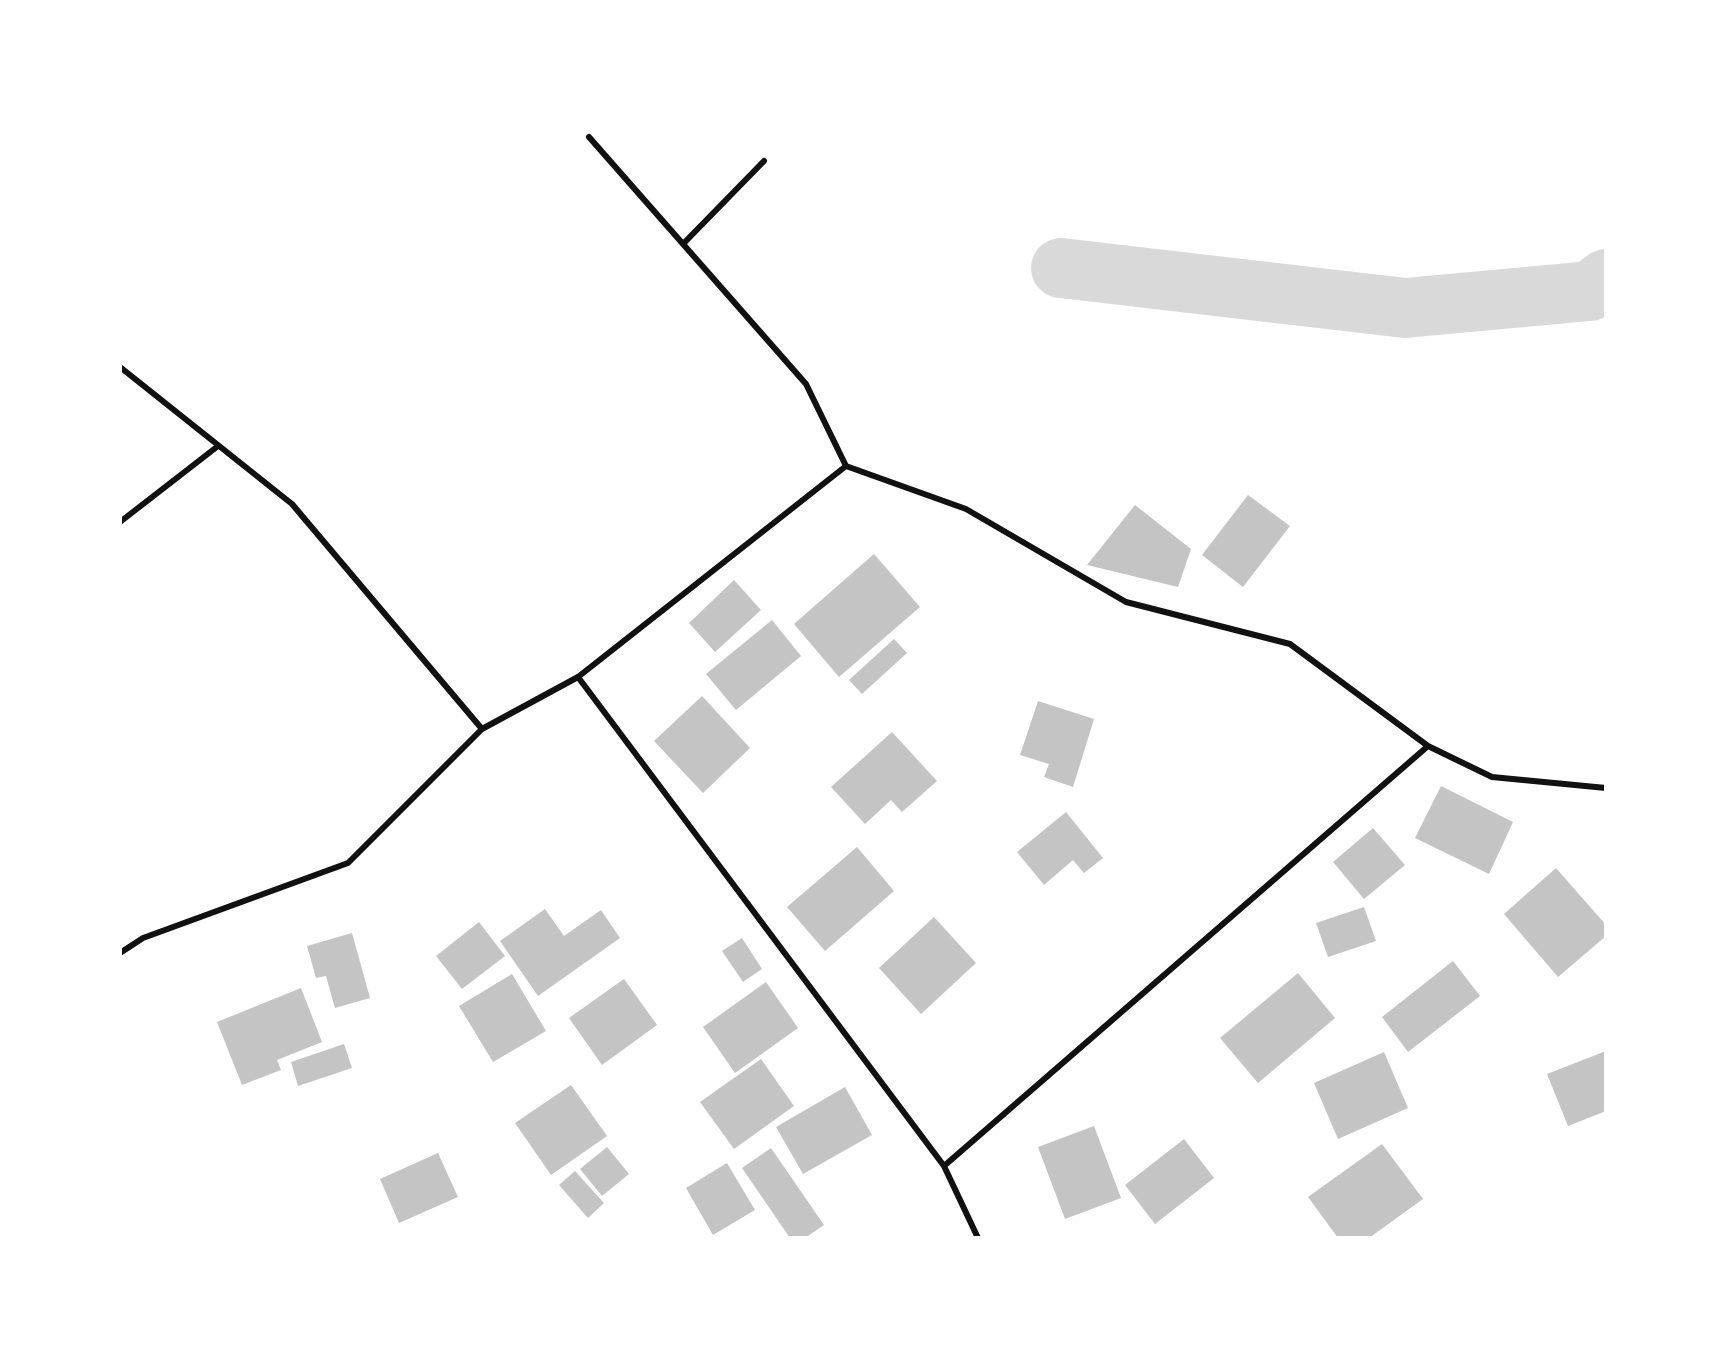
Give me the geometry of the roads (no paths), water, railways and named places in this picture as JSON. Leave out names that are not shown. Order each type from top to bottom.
[{"type":"street","points":[[589,136],[806,384],[846,466],[966,509],[1126,602],[1290,644],[1428,746],[1492,777],[1606,788]]},
{"type":"street","points":[[683,244],[764,161]]},
{"type":"street","points":[[120,367],[292,504],[482,729]]},
{"type":"street","points":[[120,522],[218,446]]},
{"type":"street","points":[[120,953],[143,938],[348,863],[482,729],[578,677],[846,466]]},
{"type":"street","points":[[578,677],[944,1166],[978,1238]]},
{"type":"street","points":[[944,1166],[1428,746]]},
{"type":"waterway","points":[[1061,268],[1405,308],[1590,291],[1606,279]]}]
